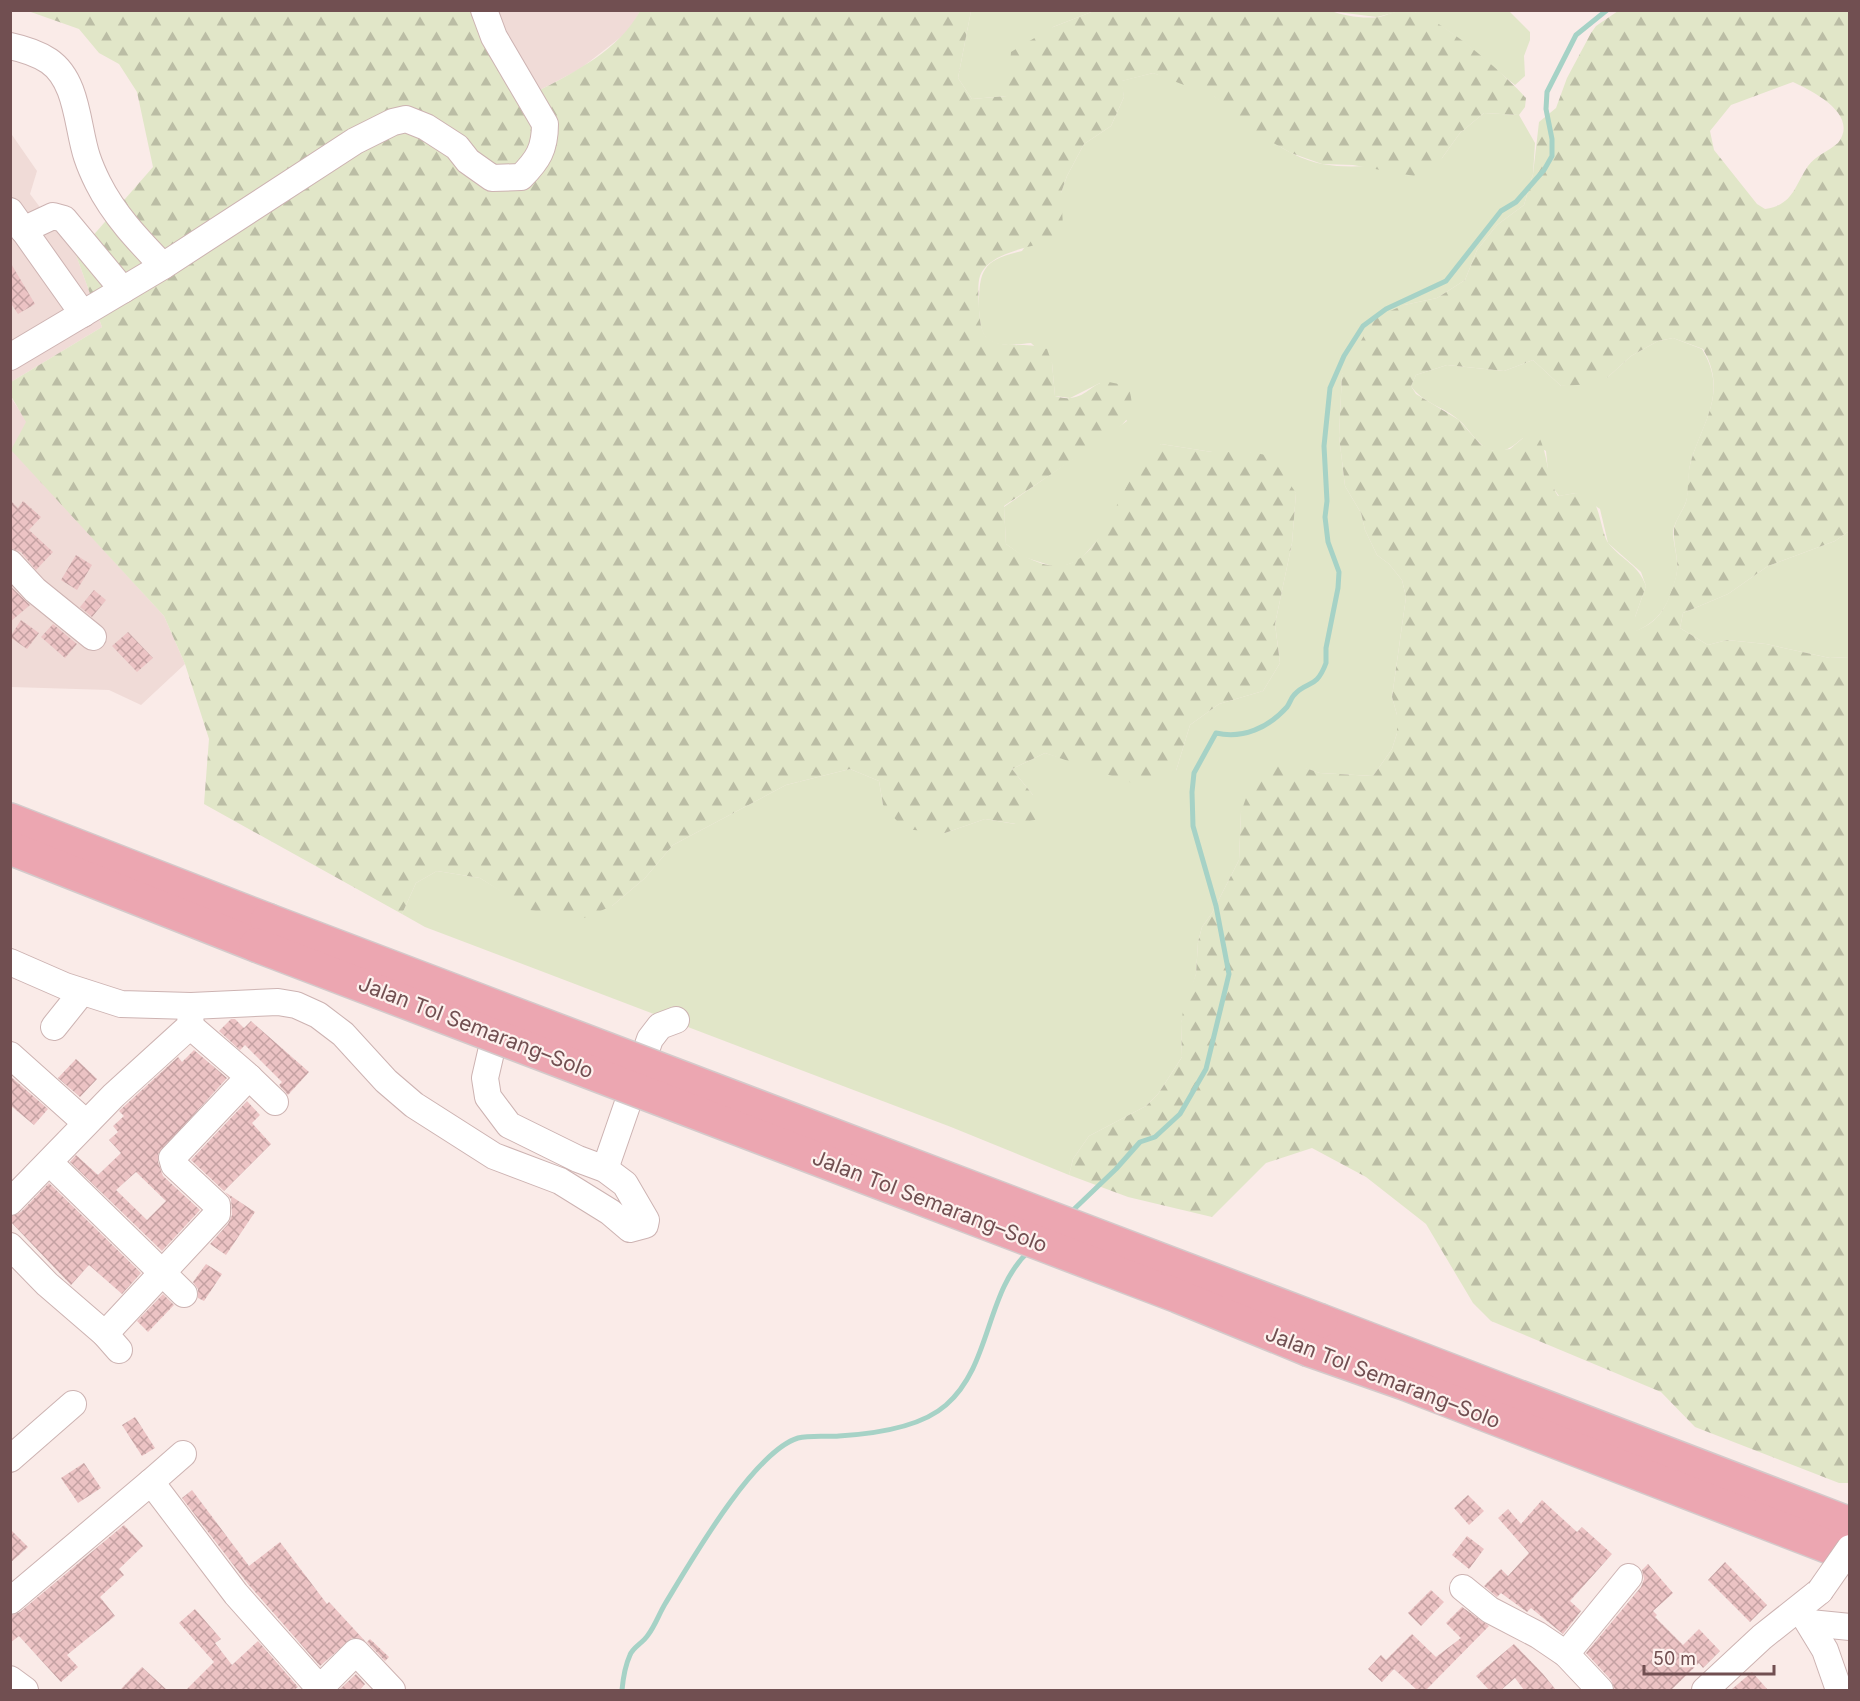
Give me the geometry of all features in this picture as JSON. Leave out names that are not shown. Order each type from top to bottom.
[{"type":"highway","name":"Jalan Tol Semarang–Solo","points":[[10,820],[261,932]]},
{"type":"highway","name":"Jalan Tol Semarang–Solo","points":[[10,848],[261,932],[1316,1335],[1850,1524]]},
{"type":"highway","name":"Jalan Tol Semarang–Solo","points":[[1316,1335],[1404,1383],[1850,1555]]},
{"type":"street","points":[[10,357],[163,266],[309,170],[393,122],[406,119],[426,127],[457,147],[468,161],[492,178],[521,177],[540,158],[545,139],[545,124],[494,37],[484,10]]},
{"type":"street","points":[[10,46],[33,52],[50,61],[60,72],[68,87],[82,129],[87,157],[99,184],[114,210],[132,234],[163,266]]},
{"type":"street","points":[[83,314],[17,221],[53,216],[64,219],[123,290]]},
{"type":"street","points":[[10,563],[35,590],[93,637]]},
{"type":"street","points":[[10,962],[82,992],[121,1004],[190,1016],[279,1002],[296,1005],[318,1015],[343,1034],[386,1081],[423,1110],[494,1156],[560,1181],[610,1212],[630,1229],[645,1226],[646,1220],[625,1184],[605,1169],[578,1159],[509,1125],[488,1097],[485,1078],[491,1052]]},
{"type":"street","points":[[54,1027],[82,992]]},
{"type":"street","points":[[190,1016],[275,1102]]},
{"type":"street","points":[[10,1202],[190,1016]]},
{"type":"street","points":[[605,1169],[650,1039],[660,1026],[676,1020]]},
{"type":"street","points":[[10,1055],[86,1123]]},
{"type":"street","points":[[10,1246],[47,1284],[112,1342],[163,1272],[212,1219],[219,1208],[174,1165],[172,1158],[249,1077]]},
{"type":"street","points":[[50,1163],[184,1294]]},
{"type":"street","points":[[10,1459],[73,1404]]},
{"type":"street","points":[[10,1601],[183,1454]]},
{"type":"street","points":[[151,1482],[236,1594],[315,1683],[318,1690],[356,1652],[392,1690]]},
{"type":"street","points":[[1705,1690],[1762,1636],[1805,1616],[1850,1548]]},
{"type":"street","points":[[1566,1654],[1629,1577]]},
{"type":"street","points":[[1463,1588],[1498,1615],[1538,1635],[1566,1654],[1587,1686]]},
{"type":"street","points":[[1805,1616],[1850,1627]]},
{"type":"street","points":[[1805,1616],[1832,1664],[1839,1690]]},
{"type":"street","points":[[10,1679],[24,1690]]},
{"type":"shaded area","points":[[495,11],[640,11],[630,30],[580,69],[536,92],[500,51]]},
{"type":"shaded area","points":[[10,132],[37,171],[30,194],[76,255],[102,327],[11,382]]},
{"type":"shaded area","points":[[10,396],[27,422],[68,511],[164,616],[185,664],[141,705],[109,690],[11,687]]},
{"type":"green space","points":[[1329,10],[1367,18],[1398,11],[1410,11],[1422,15],[1454,34],[1504,76],[1526,98],[1525,107],[1519,115],[1484,113],[1460,133],[1442,158],[1414,176],[1353,165],[1322,164],[1291,153],[1263,137],[1215,97],[1153,73],[1122,81],[1124,97],[1111,126],[1084,144],[1067,176],[1061,193],[1063,226],[1054,240],[1023,248],[992,261],[985,268],[979,280],[979,309],[984,333],[989,339],[1002,344],[1047,349],[1052,363],[1055,396],[1067,398],[1079,396],[1096,385],[1108,382],[1129,389],[1132,402],[1128,417],[1115,431],[1004,506],[1006,544],[1033,560],[1055,566],[1072,563],[1087,553],[1099,537],[1142,462],[1161,444],[1212,452],[1250,452],[1271,456],[1296,493],[1292,543],[1275,624],[1280,663],[1263,691],[1219,704],[1190,725],[1176,771],[1141,786],[1045,753],[1012,769],[1033,795],[1039,819],[1016,824],[985,819],[945,833],[904,829],[883,805],[879,781],[850,769],[786,785],[673,845],[645,878],[612,906],[584,918],[529,910],[480,878],[437,871],[416,883],[402,914],[204,804],[209,739],[185,664],[164,616],[11,450],[26,422],[11,396],[11,382],[102,327],[76,255],[153,167],[137,92],[119,64],[99,53],[79,29],[28,11],[495,11],[500,51],[536,92],[595,59],[620,37],[640,11],[971,11],[958,78],[972,99],[1007,96],[1011,52],[1053,27],[1094,11]]},
{"type":"green space","points":[[971,11],[1094,11],[1053,27],[1007,96],[972,99],[958,78]]},
{"type":"green space","points":[[1329,11],[1401,11],[1377,17]]},
{"type":"green space","points":[[1412,11],[1509,11],[1530,32],[1530,40],[1524,56],[1525,76],[1515,85],[1453,34]]},
{"type":"green space","points":[[1618,11],[1849,11],[1849,531],[1835,541],[1768,566],[1728,594],[1683,613],[1680,628],[1708,645],[1727,640],[1766,644],[1830,658],[1849,657],[1849,1483],[1839,1483],[1695,1427],[1661,1392],[1491,1321],[1473,1303],[1426,1224],[1366,1177],[1312,1148],[1266,1163],[1212,1217],[1128,1197],[1069,1175],[1073,1159],[1089,1136],[1146,1106],[1158,1094],[1182,1057],[1181,1023],[1184,1006],[1196,974],[1198,942],[1202,927],[1212,913],[1239,860],[1241,812],[1256,770],[1273,757],[1320,773],[1373,776],[1392,749],[1397,733],[1397,715],[1392,697],[1406,597],[1402,580],[1389,564],[1377,555],[1365,530],[1361,513],[1345,486],[1339,436],[1342,374],[1374,318],[1404,305],[1437,298],[1465,280],[1477,250],[1497,225],[1524,205],[1533,174],[1539,122],[1556,108],[1567,78],[1596,26]],"holes":[[[1793,82],[1831,105],[1843,122],[1843,132],[1838,143],[1808,166],[1792,194],[1782,204],[1765,209],[1757,204],[1714,150],[1710,131],[1731,105]],[[1673,338],[1703,349],[1710,365],[1713,394],[1706,422],[1690,465],[1686,502],[1674,527],[1677,573],[1672,589],[1657,618],[1635,631],[1635,617],[1646,586],[1643,579],[1609,544],[1591,496],[1576,493],[1558,496],[1551,482],[1539,437],[1523,438],[1510,449],[1493,451],[1480,444],[1459,420],[1416,394],[1411,386],[1416,375],[1447,365],[1504,371],[1533,360],[1561,386],[1593,384],[1608,377],[1631,356],[1658,341]]]},
{"type":"green space","points":[[1153,73],[1210,93],[1279,146],[1306,160],[1322,164],[1367,166],[1442,158],[1460,133],[1484,113],[1519,115],[1535,143],[1533,174],[1524,205],[1497,225],[1477,250],[1465,280],[1437,298],[1404,305],[1342,374],[1339,436],[1345,486],[1361,513],[1365,530],[1377,555],[1389,564],[1402,580],[1406,597],[1392,697],[1397,715],[1397,733],[1392,749],[1373,776],[1320,773],[1304,768],[1241,812],[1239,860],[1212,913],[1202,927],[1198,942],[1196,974],[1181,1023],[1182,1057],[1158,1094],[1146,1106],[1089,1136],[1073,1159],[1069,1175],[951,1127],[425,927],[402,914],[416,883],[437,871],[480,878],[501,891],[612,906],[645,878],[673,845],[786,785],[850,769],[879,781],[883,805],[945,833],[985,819],[1015,824],[1033,795],[1012,769],[1045,753],[1084,765],[1176,771],[1190,725],[1219,704],[1263,691],[1280,663],[1275,624],[1292,543],[1296,493],[1250,452],[1212,452],[1161,444],[1101,536],[1080,560],[1058,568],[1024,557],[1006,544],[1004,507],[1127,421],[1100,383],[1070,398],[1055,396],[1052,363],[1031,343],[1001,344],[986,337],[981,328],[979,310],[982,277],[990,263],[1022,251],[1061,193],[1084,144],[1111,126],[1124,97],[1121,81]]},
{"type":"green space","points":[[1673,338],[1702,349],[1710,364],[1713,393],[1707,419],[1691,461],[1686,502],[1674,527],[1677,573],[1672,590],[1665,606],[1656,618],[1634,632],[1635,617],[1646,586],[1641,572],[1608,543],[1600,509],[1576,493],[1559,496],[1549,482],[1546,451],[1523,438],[1506,450],[1489,450],[1460,421],[1421,397],[1411,386],[1416,375],[1447,365],[1504,371],[1533,360],[1561,386],[1608,377],[1631,356],[1658,341]]},
{"type":"green space","points":[[1849,531],[1849,657],[1830,658],[1766,644],[1727,640],[1708,645],[1680,628],[1683,613],[1728,594],[1768,566],[1835,541]]},
{"type":"building","points":[[10,262],[35,304],[18,314],[10,302]]},
{"type":"building","points":[[10,500],[18,508],[23,501],[41,517],[29,530],[53,552],[36,570],[21,552],[10,548]]},
{"type":"building","points":[[76,555],[92,565],[77,590],[61,580]]},
{"type":"building","points":[[10,586],[30,605],[10,622]]},
{"type":"building","points":[[94,590],[106,600],[92,617],[80,607]]},
{"type":"building","points":[[21,620],[39,633],[27,649],[10,637]]},
{"type":"building","points":[[53,624],[77,644],[65,658],[41,637]]},
{"type":"building","points":[[128,632],[153,658],[137,672],[112,646]]},
{"type":"building","points":[[231,1019],[235,1019],[244,1028],[251,1021],[309,1072],[288,1095],[279,1085],[282,1082],[245,1045],[240,1050],[219,1031]]},
{"type":"building","points":[[194,1050],[227,1078],[158,1154],[163,1176],[200,1210],[162,1251],[70,1162],[76,1155],[98,1175],[121,1153],[109,1140],[118,1132],[113,1126],[124,1116],[119,1111],[178,1057],[182,1062]],"holes":[[[136,1172],[166,1201],[147,1220],[116,1190]]]},
{"type":"building","points":[[76,1059],[97,1079],[80,1097],[58,1078]]},
{"type":"building","points":[[10,1076],[48,1109],[34,1125],[10,1105]]},
{"type":"building","points":[[247,1101],[260,1115],[252,1123],[271,1144],[224,1191],[191,1160]]},
{"type":"building","points":[[49,1183],[141,1273],[122,1294],[89,1265],[71,1285],[10,1221],[10,1217],[21,1212]]},
{"type":"building","points":[[225,1192],[255,1212],[226,1255],[210,1244],[228,1224],[232,1215],[231,1199]]},
{"type":"building","points":[[206,1264],[222,1274],[204,1301],[198,1298],[198,1289],[193,1282]]},
{"type":"building","points":[[163,1294],[174,1305],[148,1332],[137,1321]]},
{"type":"building","points":[[135,1417],[155,1448],[142,1456],[122,1425]]},
{"type":"building","points":[[84,1463],[101,1488],[78,1503],[61,1478]]},
{"type":"building","points":[[192,1490],[249,1566],[280,1542],[327,1604],[329,1602],[365,1641],[352,1638],[320,1666],[248,1584],[182,1498]]},
{"type":"building","points":[[1468,1495],[1484,1511],[1469,1525],[1454,1508]]},
{"type":"building","points":[[1542,1500],[1577,1532],[1582,1527],[1612,1554],[1570,1601],[1581,1611],[1563,1634],[1531,1608],[1527,1612],[1501,1593],[1497,1597],[1484,1586],[1501,1569],[1508,1576],[1529,1553],[1498,1518],[1508,1509],[1521,1524]]},
{"type":"building","points":[[124,1525],[143,1546],[119,1569],[124,1575],[100,1597],[115,1616],[67,1655],[78,1667],[61,1682],[19,1636],[10,1643],[10,1616],[20,1612]]},
{"type":"building","points":[[10,1529],[28,1547],[10,1563]]},
{"type":"building","points":[[1467,1536],[1484,1549],[1469,1569],[1452,1555]]},
{"type":"building","points":[[1725,1562],[1767,1605],[1750,1622],[1708,1580]]},
{"type":"building","points":[[1648,1564],[1673,1593],[1653,1611],[1657,1615],[1655,1617],[1683,1645],[1699,1629],[1720,1651],[1703,1668],[1699,1663],[1671,1690],[1615,1690],[1611,1680],[1586,1653],[1641,1587],[1644,1579],[1642,1570]]},
{"type":"building","points":[[1431,1590],[1444,1602],[1421,1626],[1408,1613]]},
{"type":"building","points":[[1462,1607],[1489,1626],[1426,1690],[1417,1690],[1394,1669],[1382,1682],[1368,1669],[1381,1655],[1386,1660],[1412,1634],[1436,1657],[1461,1638],[1446,1623]]},
{"type":"building","points":[[195,1609],[221,1639],[215,1643],[232,1665],[258,1641],[298,1687],[294,1690],[186,1690],[214,1662],[179,1623]]},
{"type":"building","points":[[370,1639],[389,1657],[385,1661],[367,1642]]},
{"type":"building","points":[[1514,1644],[1556,1690],[1524,1690],[1515,1678],[1501,1690],[1489,1690],[1476,1676]]},
{"type":"building","points":[[142,1667],[167,1690],[120,1690]]},
{"type":"building","points":[[1752,1672],[1768,1690],[1731,1690]]},
{"type":"building","points":[[356,1674],[365,1684],[360,1690],[339,1690]]},
{"type":"waterway","points":[[1069,1214],[1116,1169],[1140,1142],[1155,1137],[1180,1114],[1206,1069],[1229,974],[1216,906],[1193,826],[1194,773],[1216,733],[1245,733],[1272,721],[1287,707],[1299,690],[1319,677],[1326,663],[1326,648],[1339,572],[1328,542],[1325,517],[1327,501],[1324,446],[1330,388],[1344,356],[1363,326],[1386,309],[1446,281],[1501,211],[1516,202],[1544,170],[1552,156],[1552,139],[1546,109],[1547,92],[1576,35],[1607,10]]},
{"type":"waterway","points":[[622,1690],[631,1652],[646,1638],[724,1511],[762,1464],[780,1447],[798,1438],[852,1435],[895,1428],[923,1419],[946,1405],[961,1389],[972,1370],[1004,1287],[1015,1268],[1029,1251]]}]
